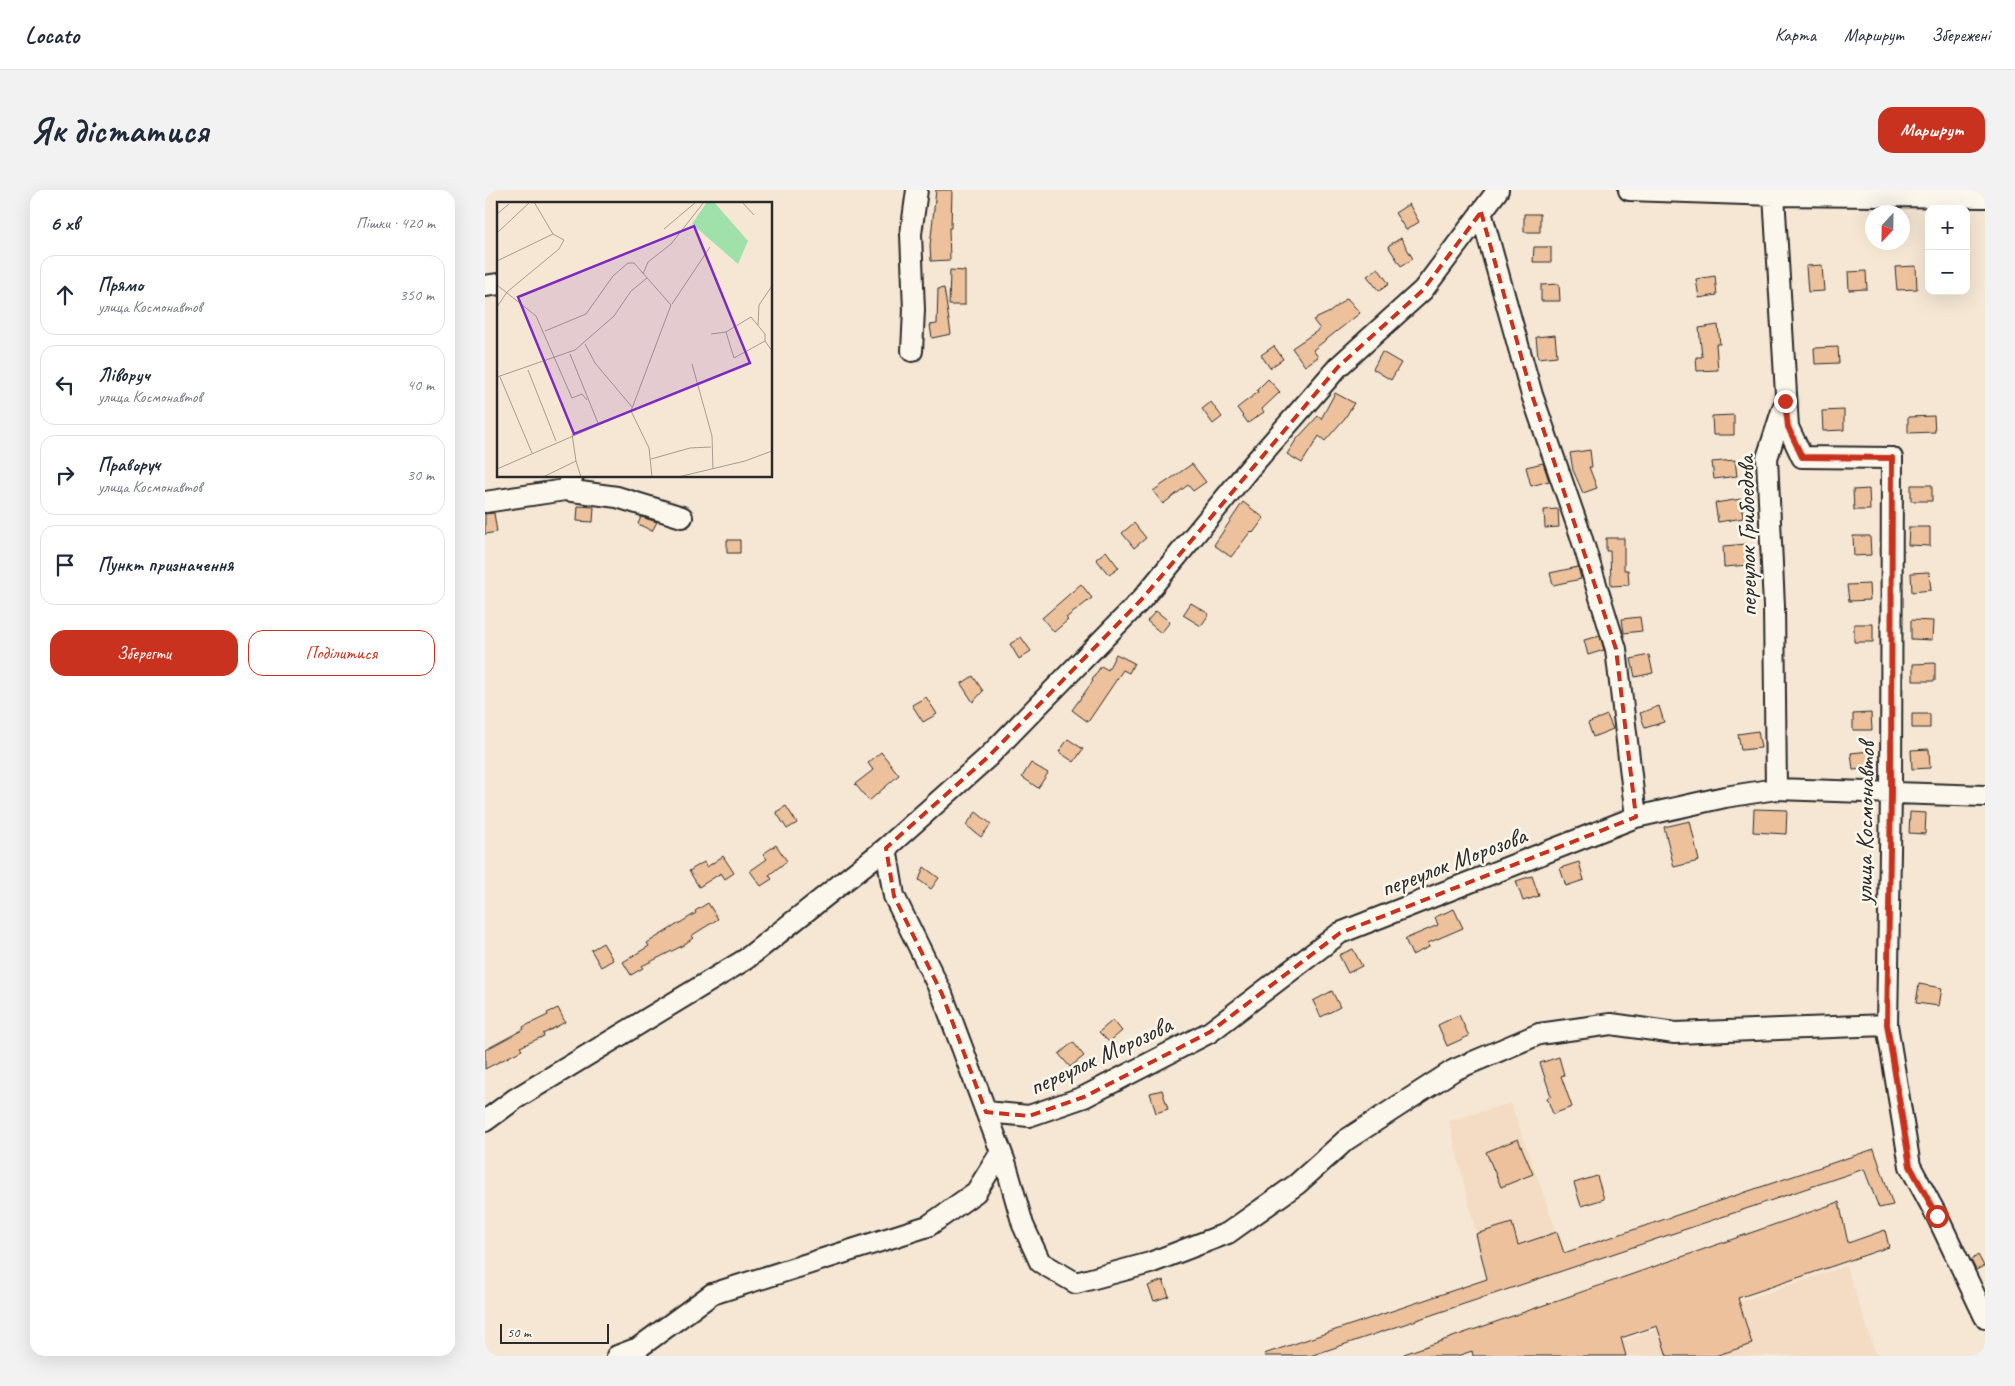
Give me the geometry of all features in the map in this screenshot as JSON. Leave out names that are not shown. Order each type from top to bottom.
[{"type":"street","points":[[912,351],[914,310],[911,234],[917,190]]},
{"type":"street","points":[[485,1120],[515,1099],[746,959],[886,848],[988,757],[1142,598],[1249,469],[1338,367],[1423,290],[1498,190]]},
{"type":"street","points":[[1629,190],[1774,196],[1985,197]]},
{"type":"street","name":"переулок Грибоедова","points":[[1774,196],[1785,401],[1767,458],[1774,606],[1776,789]]},
{"type":"street","points":[[1481,212],[1533,395],[1580,534],[1616,649],[1636,817]]},
{"type":"street","name":"улица Космонавтов","points":[[1785,401],[1788,427],[1802,457],[1892,458],[1891,794],[1887,1024],[1910,1166],[1937,1216],[1985,1317]]},
{"type":"street","points":[[485,502],[569,483],[682,516]]},
{"type":"street","name":"переулок Морозова","points":[[986,1112],[1029,1116],[1084,1097],[1210,1032],[1340,932],[1636,817],[1725,797],[1776,789],[1985,796]]},
{"type":"street","points":[[886,848],[894,896],[942,994],[1001,1152],[1023,1225],[1040,1262],[1076,1283],[1150,1264],[1228,1233],[1297,1184],[1346,1140],[1454,1070],[1539,1034],[1611,1024],[1675,1033],[1887,1024]]},
{"type":"street","points":[[617,1356],[638,1348],[712,1294],[928,1226],[976,1192],[1001,1152]]},
{"type":"highlighted area","points":[[1481,212],[1532,395],[1616,649],[1636,817],[1340,933],[1210,1032],[1084,1097],[1029,1116],[986,1112],[942,994],[894,896],[886,848],[988,757],[1142,599],[1338,367],[1423,290]]},
{"type":"shaded area","points":[[1511,1103],[1564,1253],[1487,1279],[1449,1121]]},
{"type":"shaded area","points":[[1846,1266],[1877,1356],[1578,1356]]},
{"type":"building","points":[[936,190],[952,190],[951,228],[949,228],[950,260],[931,261],[930,246]]},
{"type":"building","points":[[1409,204],[1419,222],[1406,230],[1395,213]]},
{"type":"building","points":[[1524,214],[1540,214],[1540,232],[1524,232]]},
{"type":"building","points":[[1401,238],[1413,259],[1401,266],[1388,246]]},
{"type":"building","points":[[1534,247],[1551,247],[1551,262],[1533,262]]},
{"type":"building","points":[[1822,265],[1824,291],[1808,292],[1806,266]]},
{"type":"building","points":[[1916,266],[1917,289],[1897,290],[1895,267]]},
{"type":"building","points":[[1378,268],[1389,284],[1379,291],[1367,276]]},
{"type":"building","points":[[950,270],[965,271],[965,305],[949,305]]},
{"type":"building","points":[[1866,271],[1867,289],[1849,290],[1848,272]]},
{"type":"building","points":[[1715,276],[1717,295],[1699,298],[1696,279]]},
{"type":"building","points":[[1559,284],[1560,301],[1541,301],[1541,285]]},
{"type":"building","points":[[944,288],[951,334],[932,338],[930,325],[937,324],[938,289]]},
{"type":"building","points":[[1347,298],[1360,313],[1313,350],[1318,357],[1305,366],[1292,348],[1320,329],[1313,320],[1330,312]]},
{"type":"building","points":[[1718,325],[1720,344],[1716,344],[1718,370],[1697,371],[1696,357],[1702,357],[1699,328]]},
{"type":"building","points":[[1555,335],[1557,356],[1538,358],[1536,337]]},
{"type":"building","points":[[1274,346],[1283,359],[1270,368],[1261,355]]},
{"type":"building","points":[[1838,347],[1839,363],[1815,364],[1814,348]]},
{"type":"building","points":[[1382,352],[1401,363],[1391,380],[1373,369]]},
{"type":"building","points":[[1268,379],[1280,392],[1262,409],[1264,412],[1248,423],[1237,408],[1258,392],[1257,390]]},
{"type":"building","points":[[1335,393],[1354,403],[1345,418],[1325,441],[1319,436],[1302,463],[1287,454],[1296,440],[1318,416],[1321,419]]},
{"type":"building","points":[[1211,402],[1222,417],[1213,424],[1202,409]]},
{"type":"building","points":[[1844,410],[1844,430],[1823,431],[1822,411]]},
{"type":"building","points":[[1734,415],[1734,435],[1713,435],[1712,416]]},
{"type":"building","points":[[1934,416],[1935,432],[1908,433],[1908,417]]},
{"type":"building","points":[[1590,450],[1592,467],[1589,467],[1597,488],[1583,493],[1573,470],[1570,453]]},
{"type":"building","points":[[1735,460],[1737,476],[1714,479],[1712,462]]},
{"type":"building","points":[[1543,463],[1549,481],[1531,486],[1526,467]]},
{"type":"building","points":[[1192,464],[1206,482],[1193,491],[1188,485],[1163,504],[1153,491]]},
{"type":"building","points":[[1911,485],[1932,485],[1932,501],[1911,501]]},
{"type":"building","points":[[1869,489],[1870,510],[1854,510],[1853,490]]},
{"type":"building","points":[[1741,499],[1743,518],[1718,522],[1715,503]]},
{"type":"building","points":[[1243,502],[1264,518],[1253,533],[1251,531],[1231,557],[1214,545]]},
{"type":"building","points":[[578,506],[594,507],[593,522],[577,521]]},
{"type":"building","points":[[1558,509],[1559,527],[1545,528],[1544,510]]},
{"type":"building","points":[[494,513],[497,532],[485,534],[485,514]]},
{"type":"building","points":[[641,517],[657,522],[652,531],[638,524]]},
{"type":"building","points":[[1134,523],[1146,538],[1134,548],[1122,533]]},
{"type":"building","points":[[1909,527],[1930,527],[1930,546],[1908,545]]},
{"type":"building","points":[[1853,536],[1870,536],[1871,555],[1854,556]]},
{"type":"building","points":[[1606,538],[1624,538],[1624,570],[1628,570],[1629,585],[1611,586],[1610,551],[1606,551]]},
{"type":"building","points":[[727,540],[740,540],[740,553],[727,553]]},
{"type":"building","points":[[1747,544],[1749,565],[1724,567],[1723,546]]},
{"type":"building","points":[[1106,551],[1119,568],[1109,575],[1096,559]]},
{"type":"building","points":[[1578,567],[1581,579],[1553,585],[1550,573]]},
{"type":"building","points":[[1929,572],[1931,590],[1912,592],[1911,573]]},
{"type":"building","points":[[1081,584],[1092,598],[1066,618],[1068,620],[1054,632],[1042,618]]},
{"type":"building","points":[[1869,584],[1870,600],[1849,601],[1847,585]]},
{"type":"building","points":[[1191,603],[1209,614],[1201,626],[1183,615]]},
{"type":"building","points":[[1156,611],[1170,622],[1161,633],[1147,621]]},
{"type":"building","points":[[1640,617],[1642,631],[1624,633],[1622,619]]},
{"type":"building","points":[[1911,620],[1933,621],[1932,640],[1911,639]]},
{"type":"building","points":[[1854,624],[1873,624],[1873,642],[1854,642]]},
{"type":"building","points":[[1600,636],[1604,650],[1588,655],[1584,640]]},
{"type":"building","points":[[1021,637],[1031,651],[1019,659],[1010,644]]},
{"type":"building","points":[[1116,654],[1134,663],[1129,673],[1123,670],[1088,722],[1072,710],[1093,681],[1101,666],[1108,670]]},
{"type":"building","points":[[1649,655],[1653,673],[1635,677],[1631,659]]},
{"type":"building","points":[[1935,663],[1935,681],[1913,681],[1913,664]]},
{"type":"building","points":[[973,676],[983,691],[973,702],[961,684]]},
{"type":"building","points":[[926,697],[937,714],[923,722],[912,705]]},
{"type":"building","points":[[1659,706],[1664,722],[1645,728],[1640,713]]},
{"type":"building","points":[[1871,713],[1872,730],[1853,730],[1853,714]]},
{"type":"building","points":[[1912,714],[1930,714],[1930,728],[1912,728]]},
{"type":"building","points":[[1607,715],[1613,729],[1593,737],[1588,723]]},
{"type":"building","points":[[1758,731],[1761,748],[1741,750],[1738,734]]},
{"type":"building","points":[[1068,739],[1083,749],[1074,762],[1059,752]]},
{"type":"building","points":[[1929,749],[1930,768],[1912,769],[1911,750]]},
{"type":"building","points":[[1870,751],[1872,768],[1853,770],[1851,753]]},
{"type":"building","points":[[881,752],[899,775],[869,801],[855,784],[873,770],[868,763]]},
{"type":"building","points":[[1031,763],[1048,773],[1038,788],[1022,777]]},
{"type":"building","points":[[786,806],[797,823],[787,829],[776,812]]},
{"type":"building","points":[[1754,809],[1787,810],[1786,834],[1753,832]]},
{"type":"building","points":[[976,812],[991,824],[981,837],[966,825]]},
{"type":"building","points":[[1910,812],[1926,813],[1925,834],[1909,833]]},
{"type":"building","points":[[1690,821],[1699,861],[1674,867],[1664,827]]},
{"type":"building","points":[[776,845],[787,861],[769,875],[772,879],[761,886],[750,871],[767,859],[763,854]]},
{"type":"building","points":[[723,856],[734,873],[725,879],[721,873],[699,887],[689,871],[704,862],[707,867]]},
{"type":"building","points":[[1579,862],[1584,880],[1566,886],[1560,868]]},
{"type":"building","points":[[924,867],[939,878],[931,889],[919,880]]},
{"type":"building","points":[[1532,876],[1539,896],[1523,901],[1516,881]]},
{"type":"building","points":[[708,903],[718,919],[691,936],[693,938],[682,946],[642,966],[643,968],[631,975],[623,962],[649,946],[647,943],[696,913],[695,911]]},
{"type":"building","points":[[1454,909],[1463,928],[1428,943],[1429,947],[1412,955],[1405,939],[1438,925],[1435,917]]},
{"type":"building","points":[[603,943],[613,960],[601,967],[591,950]]},
{"type":"building","points":[[1353,949],[1362,966],[1348,973],[1339,955]]},
{"type":"building","points":[[1919,984],[1942,988],[1939,1006],[1916,1003]]},
{"type":"building","points":[[1332,991],[1340,1007],[1321,1017],[1313,1001]]},
{"type":"building","points":[[558,1008],[565,1022],[543,1034],[544,1036],[520,1047],[522,1050],[485,1069],[485,1050]]},
{"type":"building","points":[[1459,1015],[1469,1036],[1447,1046],[1438,1025]]},
{"type":"building","points":[[1113,1020],[1122,1031],[1109,1042],[1099,1032]]},
{"type":"building","points":[[1073,1042],[1084,1056],[1070,1067],[1059,1054]]},
{"type":"building","points":[[1559,1057],[1564,1075],[1561,1076],[1572,1107],[1553,1114],[1547,1098],[1551,1096],[1540,1063]]},
{"type":"building","points":[[1162,1090],[1168,1109],[1156,1113],[1150,1093]]},
{"type":"building","points":[[1518,1139],[1533,1174],[1501,1187],[1486,1152]]},
{"type":"building","points":[[1874,1149],[1893,1205],[1879,1208],[1864,1169],[1310,1356],[1265,1356],[1264,1354],[1487,1279],[1476,1234],[1512,1223],[1518,1245],[1557,1232],[1564,1253]]},
{"type":"building","points":[[1597,1176],[1604,1199],[1581,1206],[1574,1183]]},
{"type":"building","points":[[1839,1202],[1848,1243],[1885,1230],[1889,1247],[1738,1298],[1752,1344],[1715,1356],[1667,1356],[1657,1326],[1621,1338],[1626,1356],[1473,1356],[1472,1351],[1457,1356],[1404,1356],[1404,1354]]},
{"type":"building","points":[[1978,1255],[1984,1266],[1976,1270],[1971,1260]]},
{"type":"building","points":[[1163,1280],[1169,1296],[1154,1301],[1148,1286]]},
{"type":"route","points":[[1785,401],[1788,427],[1802,457],[1892,458],[1891,794],[1887,1024],[1910,1166],[1937,1216]]}]
